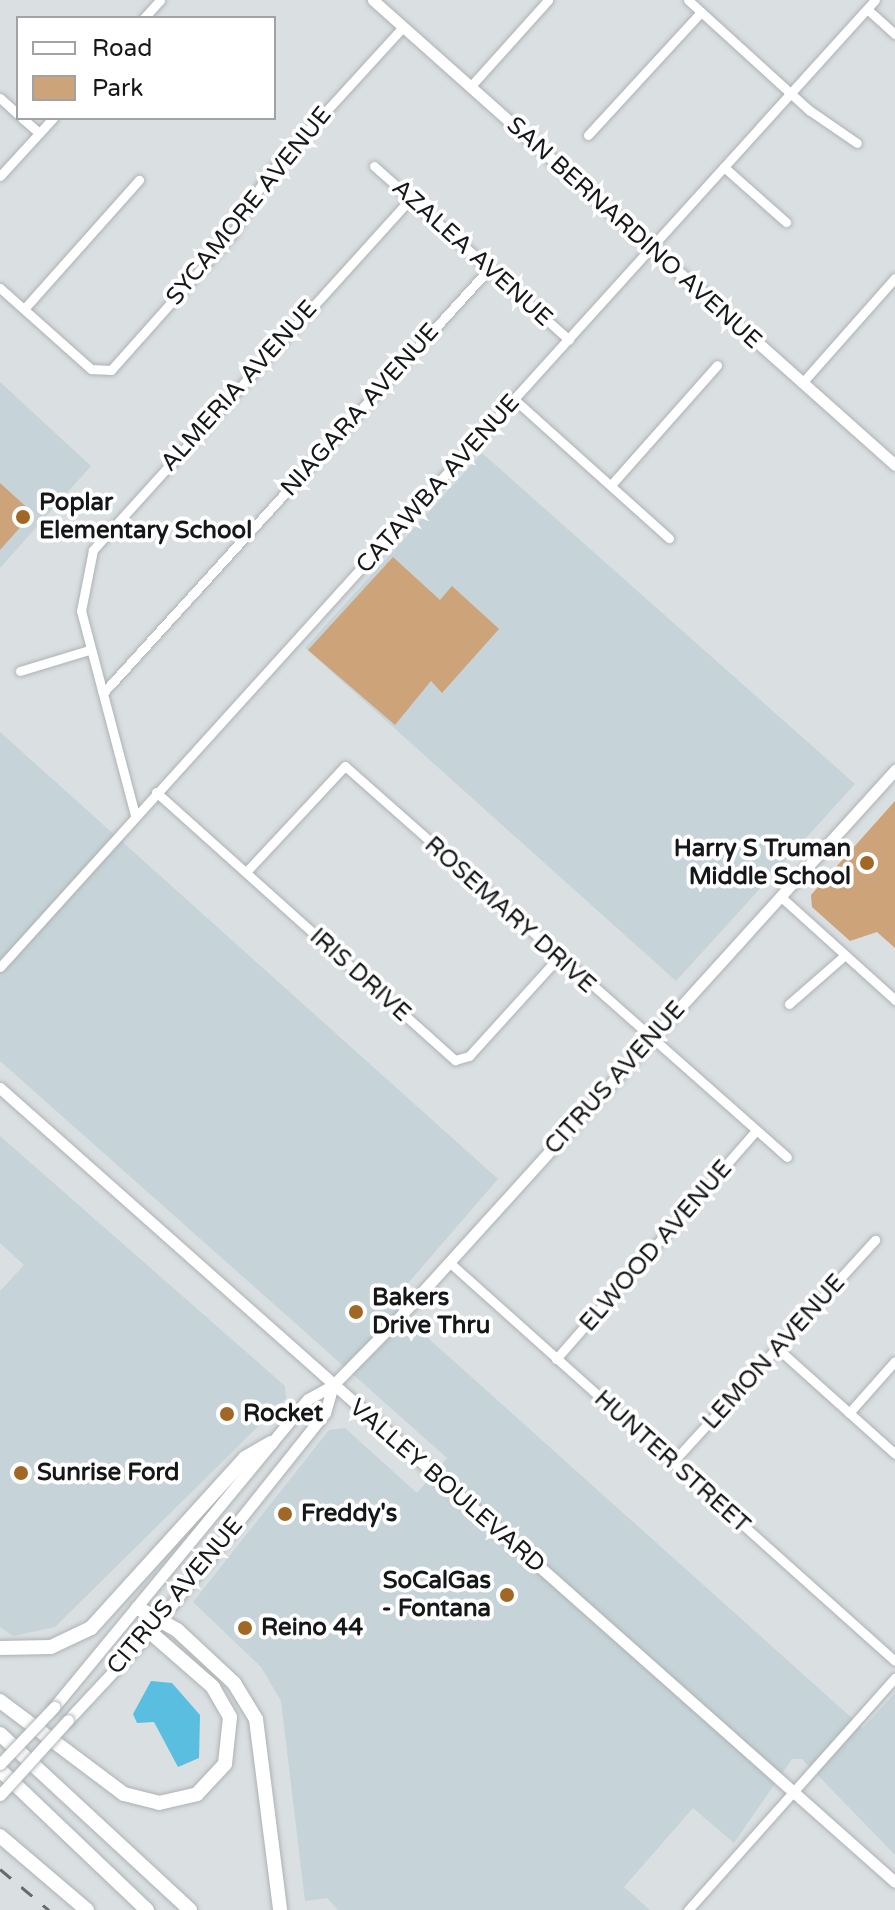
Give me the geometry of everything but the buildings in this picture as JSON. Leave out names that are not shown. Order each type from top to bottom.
[{"type":"highway","points":[[0,1648],[51,1647],[91,1628],[245,1458],[271,1443]]},
{"type":"highway","points":[[138,1608],[160,1619],[234,1683],[256,1719],[280,1910]]},
{"type":"highway","points":[[0,1701],[124,1794],[159,1803],[191,1797],[225,1764],[230,1717],[213,1687],[150,1632]]},
{"type":"highway","points":[[0,1734],[190,1910]]},
{"type":"highway","points":[[0,1767],[147,1910]]},
{"type":"highway","points":[[0,1836],[87,1910]]},
{"type":"main road","name":"SAN BERNARDINO AVENUE","points":[[373,0],[895,465]]},
{"type":"main road","name":"CITRUS AVENUE","points":[[0,1767],[138,1608],[308,1399],[333,1385],[449,1262],[895,770]]},
{"type":"main road","name":"VALLEY BOULEVARD","points":[[0,1088],[895,1882]]},
{"type":"main road","name":"CITRUS AVENUE","points":[[0,1795],[150,1632],[325,1413],[333,1385]]},
{"type":"street","points":[[146,16],[160,0]]},
{"type":"street","points":[[470,87],[548,0]]},
{"type":"street","points":[[688,0],[791,94],[857,143]]},
{"type":"street","name":"CATAWBA AVENUE","points":[[0,967],[875,0]]},
{"type":"street","points":[[867,9],[895,34]]},
{"type":"street","points":[[588,135],[701,12]]},
{"type":"street","name":"SYCAMORE AVENUE","points":[[24,309],[91,369],[106,373],[232,234],[266,177],[403,27]]},
{"type":"street","points":[[0,98],[16,112]]},
{"type":"street","points":[[24,120],[39,133]]},
{"type":"street","points":[[0,176],[51,120]]},
{"type":"street","name":"AZALEA AVENUE","points":[[374,166],[569,340]]},
{"type":"street","points":[[724,167],[786,222]]},
{"type":"street","points":[[0,288],[24,309],[139,180]]},
{"type":"street","name":"ALMERIA AVENUE","points":[[135,815],[89,650],[82,591],[104,535],[410,199]]},
{"type":"street","name":"NIAGARA AVENUE","points":[[103,693],[489,269]]},
{"type":"street","points":[[802,383],[895,278]]},
{"type":"street","points":[[611,485],[717,365]]},
{"type":"street","points":[[515,400],[669,538]]},
{"type":"street","points":[[20,671],[89,650]]},
{"type":"street","name":"ROSEMARY DRIVE","points":[[246,872],[345,766],[557,959],[754,1133],[787,1157]]},
{"type":"street","name":"IRIS DRIVE","points":[[156,792],[455,1060],[469,1056],[557,959]]},
{"type":"street","points":[[780,896],[895,1000]]},
{"type":"street","points":[[789,1004],[845,955]]},
{"type":"street","name":"ELWOOD AVENUE","points":[[556,1359],[754,1133]]},
{"type":"street","name":"LEMON AVENUE","points":[[672,1463],[875,1240]]},
{"type":"street","name":"HUNTER STREET","points":[[449,1262],[895,1661]]},
{"type":"street","points":[[777,1348],[895,1454]]},
{"type":"street","points":[[849,1413],[895,1361]]},
{"type":"street","points":[[688,1910],[895,1678]]},
{"type":"shaded area","name":"Poplar Elementary School","points":[[0,382],[91,466],[0,568]]},
{"type":"shaded area","points":[[482,453],[855,784],[676,981],[305,648]]},
{"type":"shaded area","points":[[0,732],[498,1179],[390,1304],[863,1728],[895,1693],[895,1855],[802,1759],[792,1759],[734,1843],[693,1808],[624,1887],[650,1910],[338,1910],[327,1898],[305,1901],[281,1701],[261,1667],[193,1602],[329,1430],[345,1428],[417,1493],[447,1458],[0,1061]]},
{"type":"shaded area","points":[[0,1136],[285,1386],[286,1399],[55,1627],[13,1636],[0,1627],[0,1291],[24,1265],[0,1243]]},
{"type":"green space","points":[[0,483],[33,513],[0,550]]},
{"type":"green space","points":[[393,557],[440,600],[452,586],[499,629],[442,693],[431,681],[395,725],[308,650]]},
{"type":"green space","name":"Harry S Truman Middle School","points":[[895,801],[895,948],[877,932],[850,941],[812,907],[811,895]]},
{"type":"water","points":[[151,1681],[172,1683],[200,1715],[199,1758],[178,1767],[154,1722],[137,1723],[133,1714]]},
{"type":"railway","points":[[0,1869],[49,1910]]},
{"type":"place","name":"Poplar Elementary School","points":[[23,517]]},
{"type":"place","name":"Harry S Truman Middle School","points":[[867,863]]},
{"type":"place","name":"Bakers Drive Thru","points":[[356,1312]]},
{"type":"place","name":"Rocket","points":[[227,1414]]},
{"type":"place","name":"Sunrise Ford","points":[[21,1473]]},
{"type":"place","name":"Freddy's","points":[[285,1514]]},
{"type":"place","name":"SoCalGas - Fontana","points":[[507,1595]]},
{"type":"place","name":"Reino 44","points":[[245,1628]]}]
